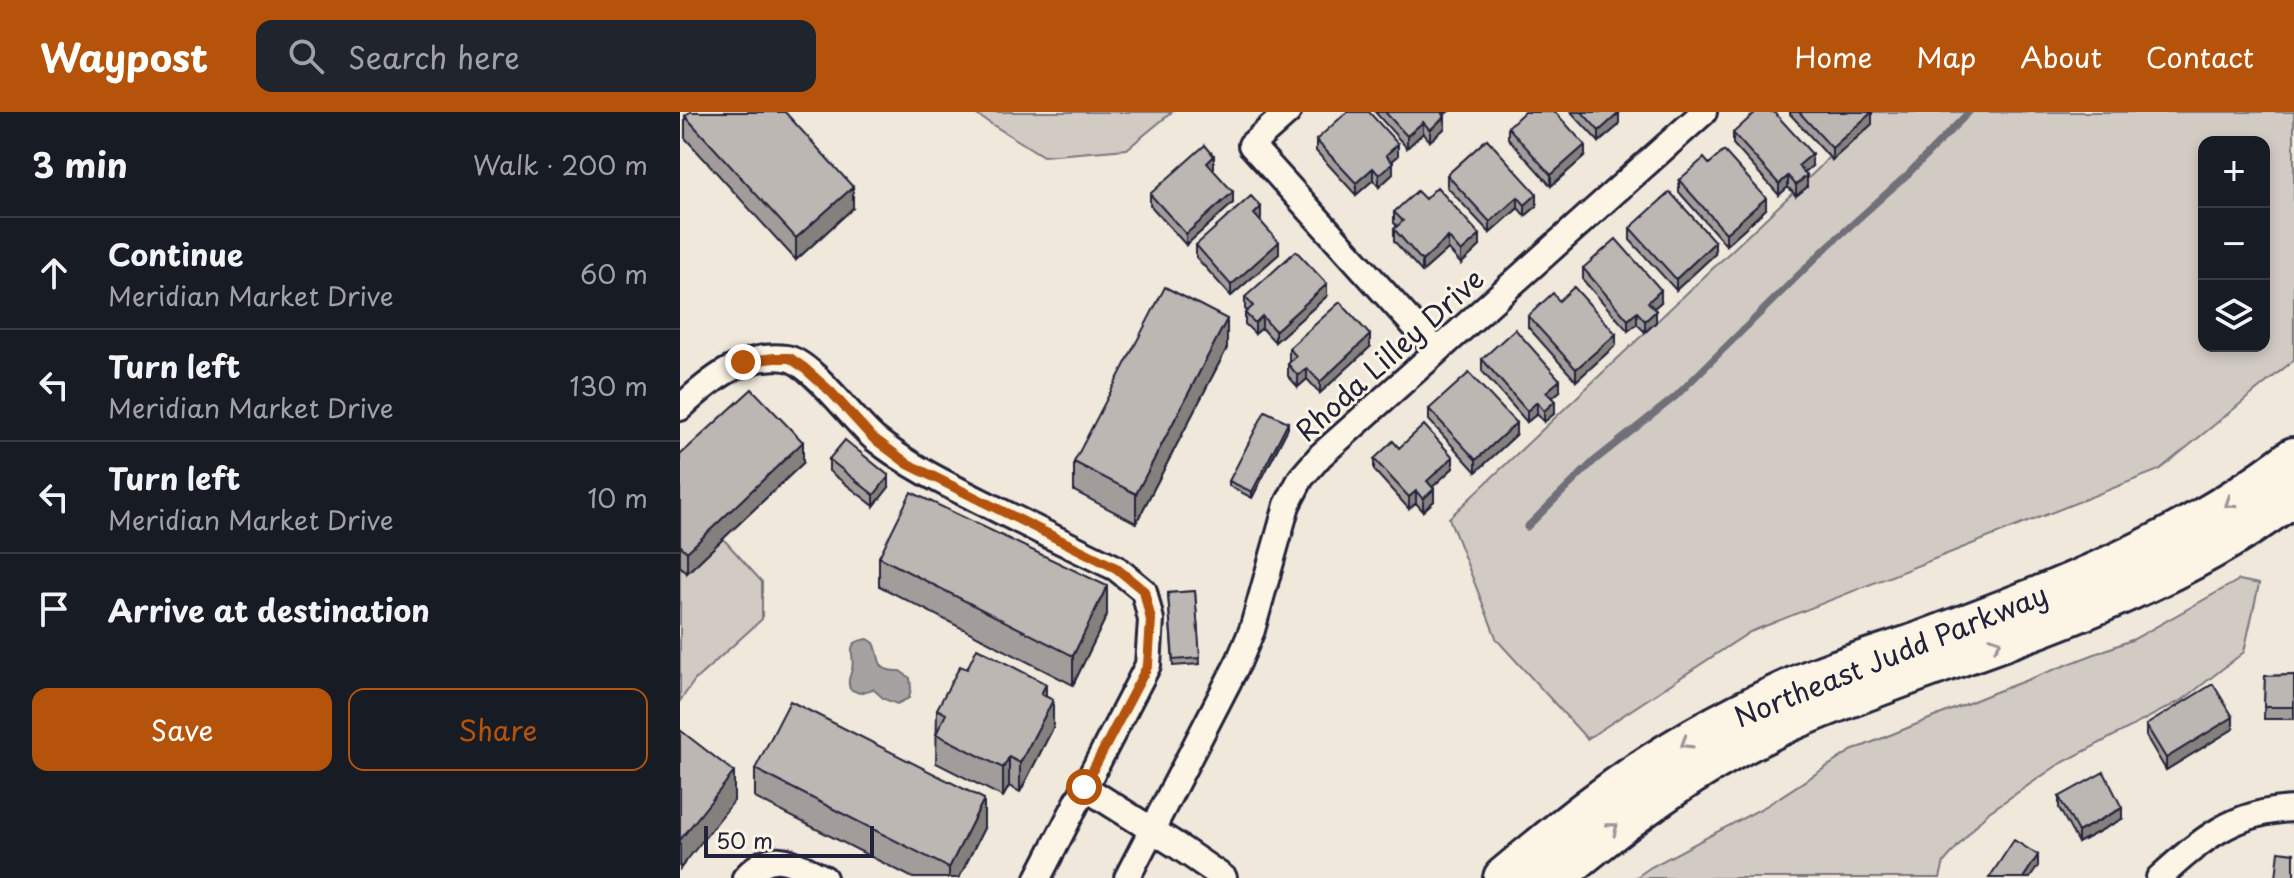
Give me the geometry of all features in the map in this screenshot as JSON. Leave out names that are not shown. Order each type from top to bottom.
[{"type":"highway","name":"Northeast Judd Parkway","points":[[1504,878],[1593,805],[1708,730],[1814,680],[2107,570],[2150,550],[2213,514],[2265,481],[2294,458]]},
{"type":"highway","name":"Northeast Judd Parkway","points":[[1553,878],[1649,801],[1745,743],[1843,699],[2073,615],[2143,585],[2233,536],[2294,494]]},
{"type":"street","points":[[1288,112],[1251,145],[1437,351]]},
{"type":"street","name":"Rhoda Lilley Drive","points":[[1127,878],[1239,661],[1252,630],[1287,505],[1301,478],[1321,455],[1704,112]]},
{"type":"street","points":[[680,408],[708,381],[743,362],[790,358],[831,392],[872,437],[908,464],[1116,568],[1144,591],[1151,620],[1148,665],[1038,878]]},
{"type":"street","points":[[1084,787],[1224,878]]},
{"type":"street","points":[[2159,878],[2215,831],[2256,814],[2294,809]]},
{"type":"street","points":[[745,878],[757,864],[771,860],[790,861],[824,878]]},
{"type":"shaded area","points":[[972,112],[1172,112],[1127,149],[1043,156]]},
{"type":"shaded area","points":[[1869,112],[2294,112],[2294,360],[2159,470],[1750,632],[1587,739],[1497,640],[1449,518],[1819,168]]},
{"type":"shaded area","points":[[717,532],[762,582],[762,619],[695,680],[680,701],[680,558]]},
{"type":"shaded area","points":[[2239,580],[2259,584],[2244,652],[2184,699],[2058,765],[1986,814],[1944,862],[1940,878],[1635,878],[1766,806],[1851,751],[2134,639]]},
{"type":"shaded area","points":[[868,639],[874,643],[882,667],[900,671],[910,678],[909,698],[897,704],[884,699],[873,689],[859,693],[850,689],[853,646]]},
{"type":"building","points":[[690,112],[785,112],[853,187],[796,238],[685,116]]},
{"type":"building","points":[[1347,112],[1369,112],[1398,144],[1386,155],[1393,163],[1379,175],[1373,168],[1356,183],[1316,140]]},
{"type":"building","points":[[1385,112],[1441,112],[1445,116],[1430,130],[1423,122],[1407,136]]},
{"type":"building","points":[[1524,112],[1555,112],[1585,145],[1551,175],[1508,127]]},
{"type":"building","points":[[1582,112],[1618,112],[1619,113],[1599,131]]},
{"type":"building","points":[[1756,112],[1774,112],[1812,154],[1798,166],[1807,175],[1796,185],[1788,176],[1779,184],[1733,133]]},
{"type":"building","points":[[1799,112],[1872,112],[1832,148]]},
{"type":"building","points":[[1487,139],[1537,194],[1525,205],[1518,197],[1490,222],[1447,175]]},
{"type":"building","points":[[1205,145],[1214,156],[1207,163],[1233,192],[1186,234],[1150,194]]},
{"type":"building","points":[[1724,151],[1766,198],[1726,233],[1679,180],[1704,158],[1709,164]]},
{"type":"building","points":[[1437,187],[1480,235],[1461,252],[1448,237],[1422,261],[1394,229],[1403,221],[1394,212],[1417,191],[1425,199]]},
{"type":"building","points":[[1670,192],[1715,242],[1676,279],[1630,228]]},
{"type":"building","points":[[1251,196],[1261,207],[1254,214],[1279,242],[1231,285],[1196,245]]},
{"type":"building","points":[[1616,239],[1661,290],[1648,302],[1656,311],[1645,321],[1637,312],[1628,320],[1583,268]]},
{"type":"building","points":[[1296,251],[1327,284],[1275,331],[1262,316],[1255,323],[1245,313],[1253,306],[1245,297]]},
{"type":"building","points":[[1165,287],[1227,319],[1136,494],[1074,462]]},
{"type":"building","points":[[1574,287],[1616,334],[1576,369],[1528,316],[1553,293],[1559,301]]},
{"type":"building","points":[[1340,302],[1370,335],[1320,382],[1307,368],[1298,376],[1288,364],[1296,356],[1289,348]]},
{"type":"building","points":[[1515,329],[1560,380],[1546,392],[1555,401],[1544,411],[1537,402],[1527,411],[1482,359]]},
{"type":"building","points":[[1469,373],[1516,423],[1476,460],[1429,409]]},
{"type":"building","points":[[752,389],[803,442],[687,552],[680,545],[680,455]]},
{"type":"building","points":[[1265,411],[1288,422],[1252,492],[1229,481]]},
{"type":"building","points":[[1424,425],[1453,457],[1427,481],[1434,489],[1423,499],[1416,491],[1409,497],[1374,459],[1393,441],[1399,448]]},
{"type":"building","points":[[845,440],[889,476],[874,495],[829,459]]},
{"type":"building","points":[[911,492],[1107,586],[1073,656],[879,557]]},
{"type":"building","points":[[1195,591],[1200,658],[1173,660],[1168,593]]},
{"type":"building","points":[[977,648],[1046,684],[1041,694],[1053,700],[1020,763],[1009,757],[1003,768],[936,734],[946,714],[937,709],[960,666],[967,669]]},
{"type":"building","points":[[2294,675],[2294,707],[2264,707],[2265,676]]},
{"type":"building","points":[[2213,684],[2233,717],[2166,758],[2146,725]]},
{"type":"building","points":[[790,701],[984,799],[949,868],[755,769]]},
{"type":"building","points":[[680,730],[734,772],[680,840]]},
{"type":"building","points":[[2104,772],[2122,808],[2078,832],[2059,797]]},
{"type":"building","points":[[2014,840],[2038,855],[2023,878],[1989,878]]},
{"type":"building","points":[[2279,851],[2294,853],[2294,878],[2276,878]]},
{"type":"waterway","points":[[1527,527],[1594,461],[1675,397],[1969,112]]},
{"type":"route","points":[[743,362],[790,358],[831,392],[872,437],[908,464],[1116,568],[1144,591],[1151,620],[1148,665],[1084,787]]}]
